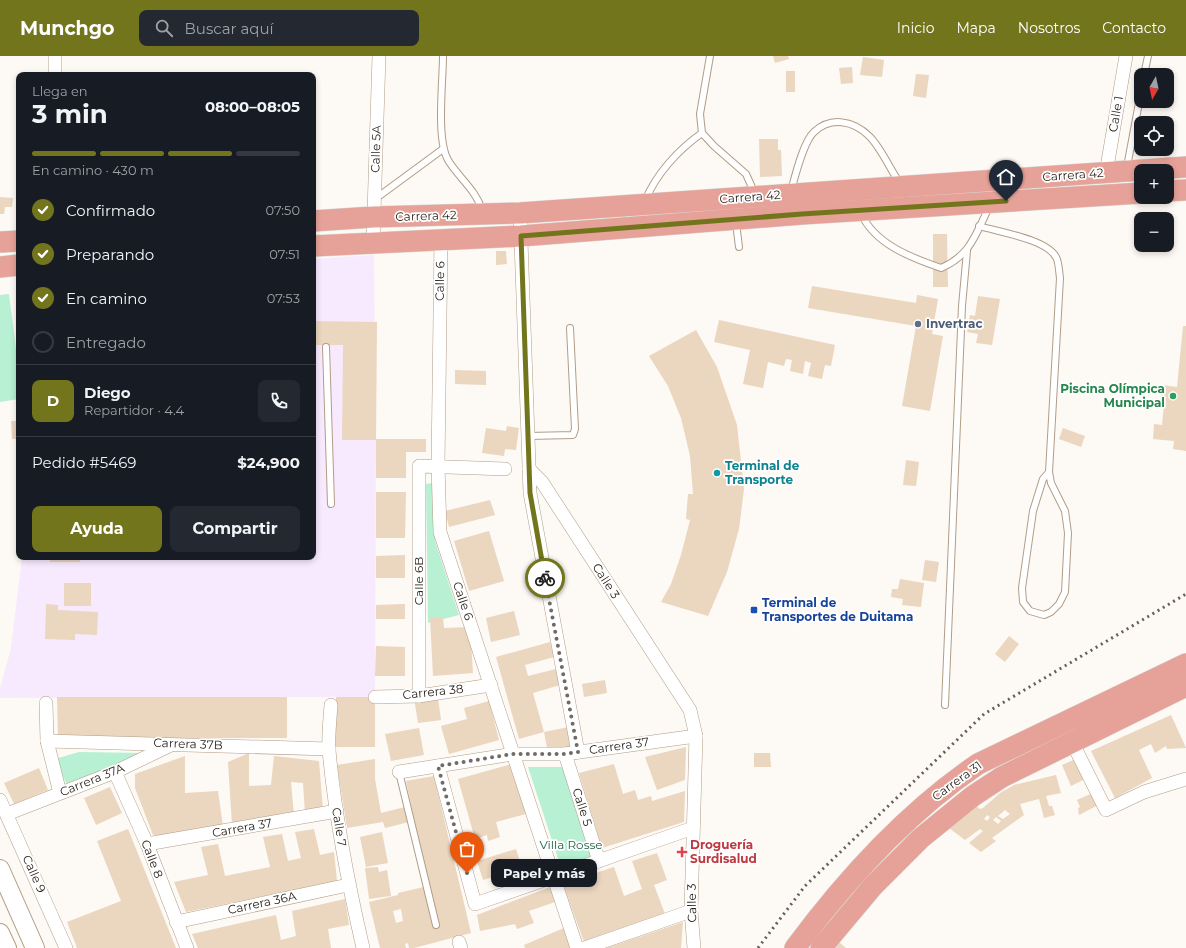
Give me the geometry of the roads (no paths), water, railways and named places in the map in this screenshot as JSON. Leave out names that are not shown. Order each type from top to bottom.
[{"type":"highway","name":"Carrera 42","points":[[316,246],[521,236],[734,209],[828,202],[902,187],[1186,167]]},
{"type":"highway","points":[[1174,191],[1186,190]]},
{"type":"highway","name":"Carrera 42","points":[[316,220],[374,208],[483,214],[520,213],[643,204],[734,209],[756,197],[790,194],[860,210],[1134,193]]},
{"type":"highway","points":[[0,242],[16,241]]},
{"type":"highway","points":[[0,266],[16,265]]},
{"type":"highway","name":"Carrera 31","points":[[796,948],[856,871],[904,821],[958,777],[978,764],[1186,664]]},
{"type":"highway","name":"Carrera 31","points":[[821,948],[873,886],[932,829],[973,796],[1002,777],[1186,686]]},
{"type":"main road","points":[[0,869],[35,948]]},
{"type":"main road","points":[[0,933],[7,948]]},
{"type":"street","points":[[54,72],[55,56]]},
{"type":"street","name":"Calle 5A","points":[[373,243],[379,56]]},
{"type":"street","name":"Calle 1","points":[[1116,172],[1126,56]]},
{"type":"street","points":[[520,213],[529,469]]},
{"type":"street","name":"Calle 6","points":[[441,240],[438,465],[440,532],[577,948]]},
{"type":"street","points":[[438,465],[505,469]]},
{"type":"street","name":"Calle 6B","points":[[419,696],[419,466],[438,465]]},
{"type":"street","name":"Calle 3","points":[[529,469],[542,482],[690,710],[696,736],[691,911],[694,948]]},
{"type":"street","name":"Calle 5","points":[[529,469],[530,493],[571,753],[599,861]]},
{"type":"street","name":"Carrera 38","points":[[375,697],[419,696],[491,685]]},
{"type":"street","points":[[46,703],[47,741],[60,794]]},
{"type":"street","name":"Calle 7","points":[[330,705],[329,749],[336,811],[348,885],[363,948]]},
{"type":"street","name":"Carrera 37","points":[[399,772],[513,754],[571,753],[696,736]]},
{"type":"street","name":"Carrera 37B","points":[[47,741],[175,743],[329,749]]},
{"type":"street","points":[[1072,742],[1106,810],[1144,792],[1186,779]]},
{"type":"street","name":"Carrera 37A","points":[[7,814],[115,772],[175,743]]},
{"type":"street","points":[[438,766],[476,904],[693,828]]},
{"type":"street","name":"Calle 8","points":[[115,772],[147,844],[186,948]]},
{"type":"street","name":"Calle 9","points":[[0,800],[66,948]]},
{"type":"street","name":"Carrera 37","points":[[147,844],[336,811]]},
{"type":"street","name":"Carrera 36A","points":[[176,922],[348,885]]},
{"type":"street","points":[[585,948],[691,911]]},
{"type":"lane","points":[[443,56],[443,149],[458,175],[479,200],[483,214]]},
{"type":"lane","points":[[710,56],[700,114],[702,133],[714,146],[746,174],[756,197]]},
{"type":"lane","points":[[1145,68],[1148,56]]},
{"type":"lane","points":[[1116,172],[1136,108]]},
{"type":"lane","points":[[790,194],[802,153],[813,132],[826,124],[837,122],[856,126],[870,137],[902,187]]},
{"type":"lane","points":[[643,204],[649,190],[657,178],[686,144],[702,133]]},
{"type":"lane","points":[[374,208],[443,149]]},
{"type":"lane","points":[[945,705],[961,314],[967,252],[992,202]]},
{"type":"lane","points":[[734,209],[739,247]]},
{"type":"lane","points":[[860,210],[864,221],[886,243],[916,260],[941,268],[952,264],[967,252]]},
{"type":"lane","points":[[979,226],[1020,238],[1047,248],[1057,258],[1060,278],[1049,472],[1051,483],[1065,511],[1068,533],[1065,592],[1055,608],[1051,612],[1044,615],[1030,611],[1024,602],[1022,588],[1033,511],[1043,479],[1049,472]]},
{"type":"lane","points":[[528,436],[573,435],[575,429],[570,328]]},
{"type":"lane","points":[[326,347],[331,504]]},
{"type":"lane","points":[[399,772],[436,925]]},
{"type":"railway","points":[[758,948],[805,886],[984,714],[1186,594]]},
{"type":"place","name":"Invertrac","points":[[918,324]]},
{"type":"place","name":"Piscina Olímpica Municipal","points":[[1173,396]]},
{"type":"place","name":"Terminal de Transporte","points":[[717,473]]},
{"type":"place","name":"Terminal de Transportes de Duitama","points":[[754,610]]},
{"type":"place","name":"Droguería Surdisalud","points":[[682,852]]},
{"type":"place","name":"Papel y más","points":[[467,873]]},
{"type":"park label","name":"Villa Rosse","points":[[571,845]]}]
